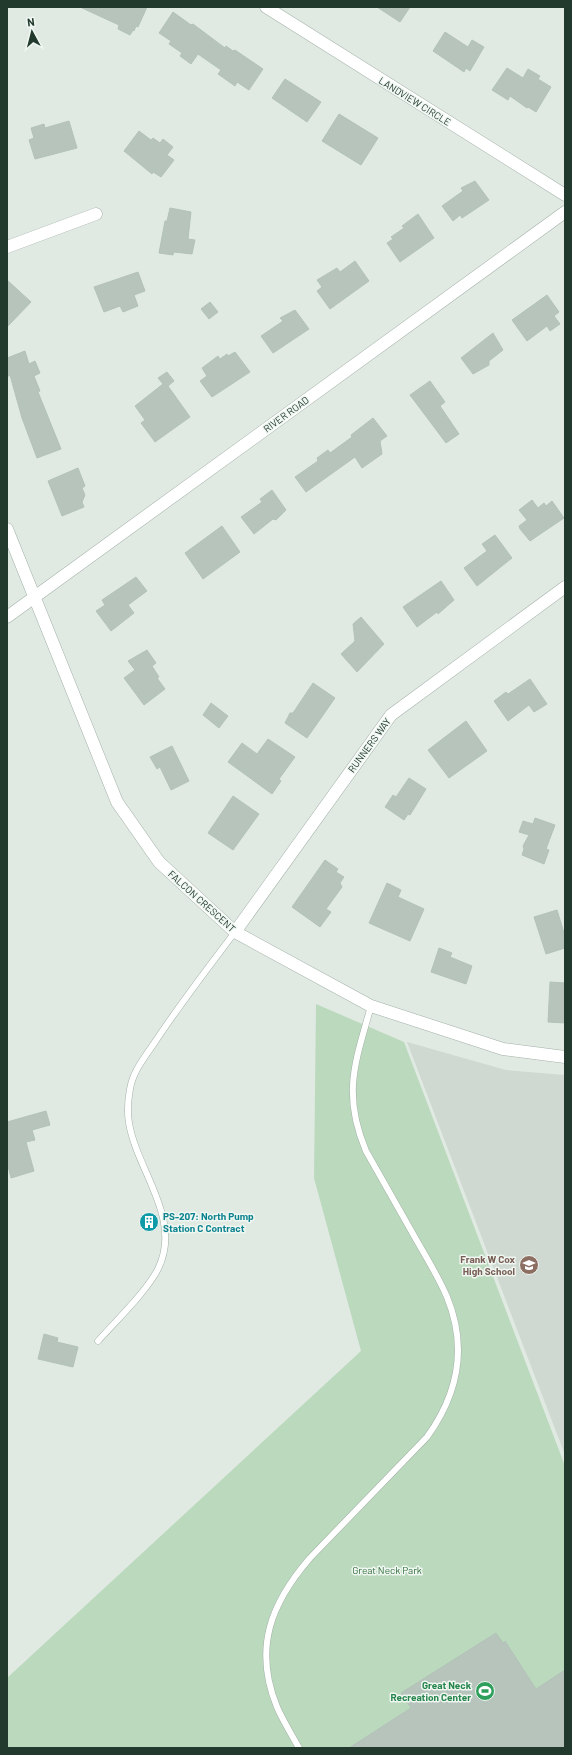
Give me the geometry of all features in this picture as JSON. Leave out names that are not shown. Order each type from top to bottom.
[{"type":"street","name":"LANDVIEW CIRCLE","points":[[266,7],[565,195]]},
{"type":"street","name":"RIVER ROAD","points":[[7,617],[33,596],[565,212]]},
{"type":"street","points":[[7,247],[96,214]]},
{"type":"street","points":[[7,529],[33,596]]},
{"type":"street","name":"RUNNERS WAY","points":[[236,932],[391,715],[565,587]]},
{"type":"street","name":"FALCON CRESCENT","points":[[33,596],[117,802],[159,862],[236,932],[371,1006],[504,1049],[565,1057]]},
{"type":"lane","points":[[98,1341],[149,1283],[158,1270],[164,1252],[166,1237],[164,1221],[134,1140],[129,1122],[128,1105],[130,1087],[136,1070],[172,1017],[236,932]]},
{"type":"lane","points":[[299,1748],[278,1708],[270,1685],[267,1664],[267,1640],[273,1616],[280,1600],[293,1578],[310,1558],[427,1437],[440,1419],[450,1400],[457,1374],[459,1352],[456,1324],[448,1298],[366,1151],[358,1131],[353,1110],[352,1089],[354,1067],[371,1006]]},
{"type":"shaded area","name":"Frank W Cox High School","points":[[407,1042],[506,1070],[565,1075],[565,1455]]},
{"type":"green space","name":"Great Neck Park","points":[[316,1004],[404,1042],[565,1466],[565,1748],[7,1748],[7,1678],[361,1351],[314,1178]]},
{"type":"building","points":[[80,7],[147,7],[138,27],[136,26],[130,35],[118,29],[119,25]]},
{"type":"building","points":[[377,7],[410,7],[400,22]]},
{"type":"building","points":[[173,12],[191,25],[193,24],[225,48],[226,46],[233,51],[235,50],[263,69],[249,90],[237,82],[235,86],[218,74],[221,70],[198,54],[191,64],[180,56],[182,53],[169,44],[171,41],[159,33]]},
{"type":"building","points":[[445,32],[468,47],[472,40],[484,47],[470,71],[466,68],[464,72],[433,51]]},
{"type":"building","points":[[507,68],[523,78],[528,69],[540,76],[538,79],[551,87],[536,112],[528,107],[527,108],[510,96],[508,100],[492,90]]},
{"type":"building","points":[[285,79],[321,102],[307,122],[272,98]]},
{"type":"building","points":[[339,114],[378,138],[361,165],[322,141]]},
{"type":"building","points":[[69,121],[77,148],[35,159],[29,140],[34,138],[31,128],[44,124],[45,128]]},
{"type":"building","points":[[139,131],[151,140],[153,138],[160,143],[163,139],[173,147],[167,155],[174,160],[161,177],[153,172],[152,174],[124,151]]},
{"type":"building","points":[[475,181],[489,200],[462,218],[460,215],[453,221],[442,206],[463,191],[461,188]]},
{"type":"building","points":[[170,208],[191,212],[188,239],[195,240],[192,254],[174,252],[173,255],[159,253],[165,221],[167,221]]},
{"type":"building","points":[[418,214],[434,238],[400,262],[387,243],[393,239],[391,237],[404,228],[402,226]]},
{"type":"building","points":[[355,261],[369,281],[330,309],[317,291],[322,287],[317,280],[337,268],[340,272]]},
{"type":"building","points":[[138,272],[145,291],[134,295],[138,306],[123,312],[120,306],[104,312],[94,287]]},
{"type":"building","points":[[7,280],[31,302],[7,327]]},
{"type":"building","points":[[547,295],[559,312],[554,316],[560,324],[550,331],[547,326],[527,341],[512,320]]},
{"type":"building","points":[[210,302],[218,312],[209,319],[201,309]]},
{"type":"building","points":[[295,310],[309,329],[273,353],[261,336],[283,321],[280,318]]},
{"type":"building","points":[[493,333],[503,350],[489,361],[489,365],[473,374],[461,358]]},
{"type":"building","points":[[25,351],[29,364],[35,361],[40,373],[34,376],[40,391],[38,392],[61,449],[37,458],[22,418],[10,375],[7,377],[7,358]]},
{"type":"building","points":[[235,352],[250,372],[212,397],[200,381],[207,376],[202,368],[218,356],[220,359],[227,354],[228,356]]},
{"type":"building","points":[[167,372],[174,381],[168,386],[190,417],[155,442],[141,423],[145,420],[135,406],[163,384],[158,378]]},
{"type":"building","points":[[430,381],[445,402],[440,406],[459,434],[446,443],[410,395]]},
{"type":"building","points":[[373,418],[387,436],[380,441],[382,454],[362,468],[355,457],[306,492],[295,477],[318,461],[317,458],[328,450],[330,453],[352,437],[351,435]]},
{"type":"building","points":[[78,468],[85,486],[82,488],[85,495],[82,502],[84,507],[62,516],[48,481]]},
{"type":"building","points":[[272,490],[286,510],[276,520],[273,519],[254,534],[241,517],[262,502],[260,499]]},
{"type":"building","points":[[532,500],[538,508],[544,503],[546,506],[552,501],[564,518],[530,541],[520,529],[519,526],[527,520],[519,510]]},
{"type":"building","points":[[222,526],[240,552],[203,579],[185,553]]},
{"type":"building","points":[[495,535],[512,558],[477,586],[464,568],[487,551],[482,544]]},
{"type":"building","points":[[136,577],[147,591],[128,605],[134,613],[111,631],[96,611],[105,605],[102,600]]},
{"type":"building","points":[[441,581],[454,600],[438,614],[437,612],[417,627],[403,607]]},
{"type":"building","points":[[361,617],[384,644],[357,672],[341,654],[355,641],[353,624]]},
{"type":"building","points":[[147,650],[156,663],[152,666],[159,677],[157,678],[165,689],[144,705],[124,678],[135,670],[128,661]]},
{"type":"building","points":[[530,679],[547,704],[534,712],[529,705],[508,721],[494,701],[506,692],[508,694]]},
{"type":"building","points":[[313,683],[335,698],[307,738],[285,723],[290,713],[293,713]]},
{"type":"building","points":[[211,703],[228,716],[219,728],[203,715]]},
{"type":"building","points":[[466,721],[487,751],[449,778],[428,750]]},
{"type":"building","points":[[268,739],[295,757],[279,779],[281,781],[272,794],[228,762],[242,743],[257,754]]},
{"type":"building","points":[[172,746],[189,781],[171,790],[160,767],[157,769],[150,757]]},
{"type":"building","points":[[409,778],[426,789],[410,815],[408,814],[404,820],[385,807],[393,795],[396,797]]},
{"type":"building","points":[[233,796],[259,814],[233,850],[208,833]]},
{"type":"building","points":[[535,818],[555,825],[546,849],[549,850],[544,864],[522,855],[524,849],[523,846],[529,835],[519,832],[523,821],[533,824]]},
{"type":"building","points":[[325,860],[338,869],[336,872],[344,877],[340,883],[342,887],[326,909],[331,912],[320,927],[292,907]]},
{"type":"building","points":[[387,883],[401,890],[398,897],[424,909],[410,941],[369,923]]},
{"type":"building","points":[[557,910],[565,936],[565,948],[546,954],[534,917]]},
{"type":"building","points":[[439,948],[452,953],[450,957],[472,966],[466,984],[431,972]]},
{"type":"building","points":[[550,982],[565,983],[565,1023],[548,1022]]},
{"type":"building","points":[[46,1111],[50,1125],[32,1130],[35,1140],[26,1142],[34,1171],[11,1178],[7,1162],[7,1122]]},
{"type":"building","name":"PS-207: North Pump Station C Contract","points":[[154,1215],[157,1227],[144,1230],[142,1217]]},
{"type":"building","points":[[44,1334],[58,1338],[57,1342],[78,1347],[73,1367],[38,1359]]},
{"type":"building","name":"Great Neck Recreation Center","points":[[496,1633],[503,1643],[505,1641],[536,1689],[565,1670],[565,1748],[349,1748],[411,1708],[401,1693]]},
{"type":"place","name":"PS-207: North Pump Station C Contract","points":[[149,1222]]},
{"type":"place","name":"Frank W Cox High School","points":[[529,1265]]},
{"type":"place","name":"Great Neck Recreation Center","points":[[485,1691]]}]
